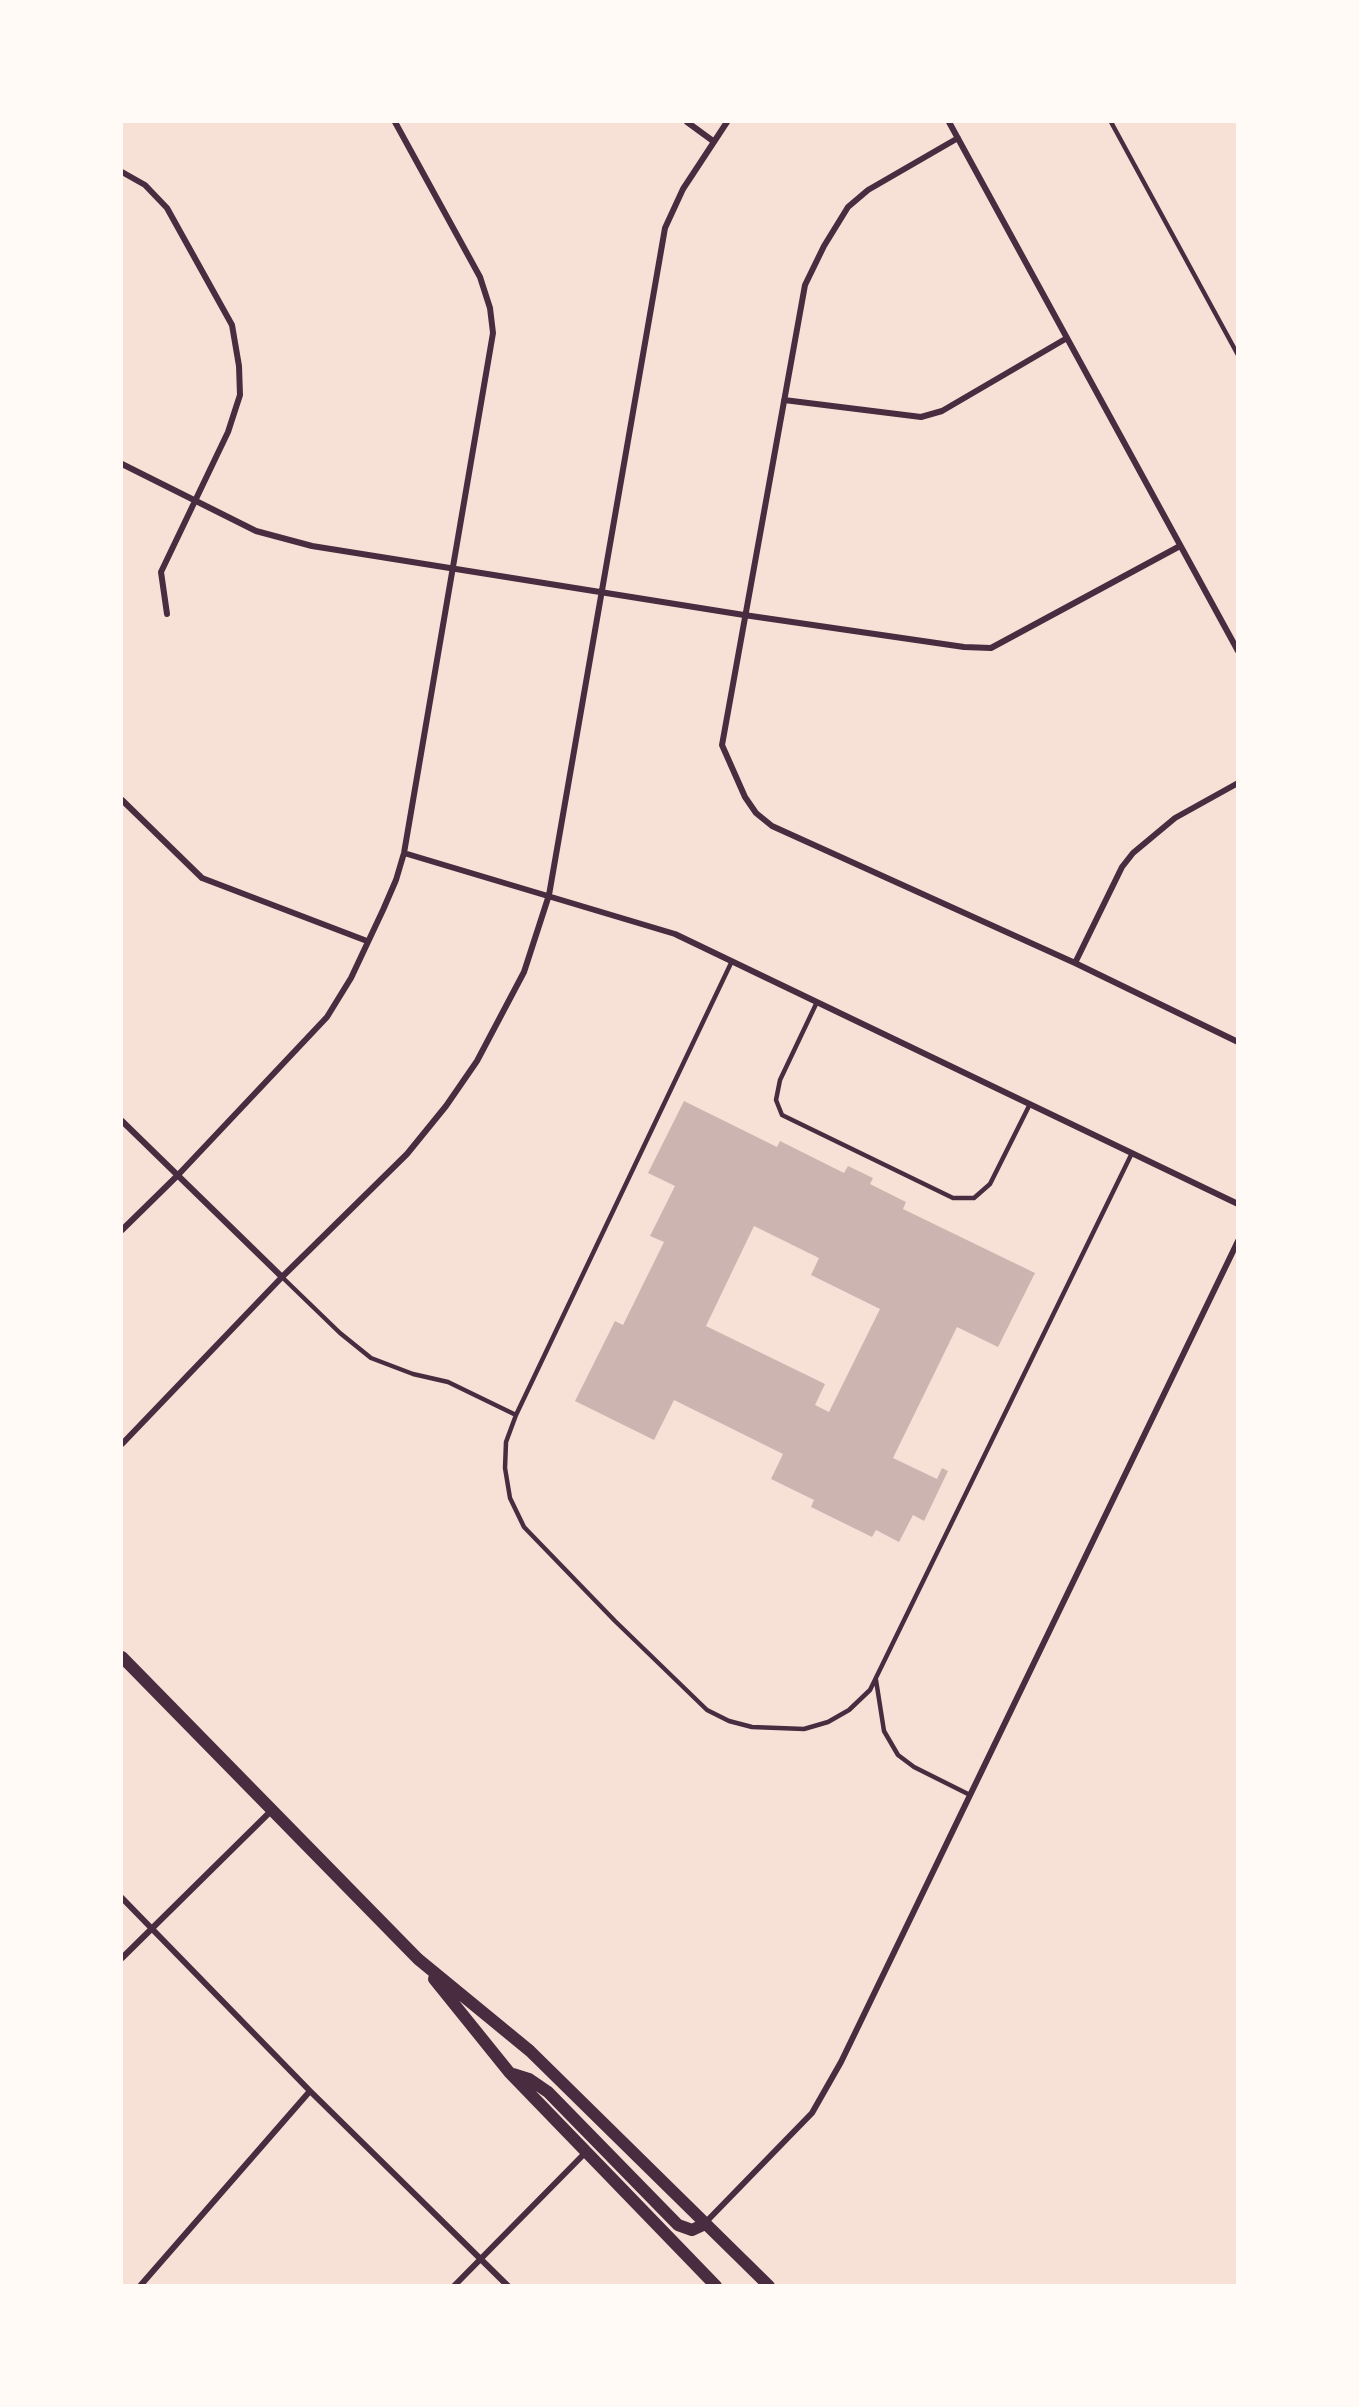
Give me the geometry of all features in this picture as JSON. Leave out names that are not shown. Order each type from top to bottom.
[{"type":"main road","points":[[122,1657],[418,1959],[509,2072],[716,2286]]},
{"type":"main road","points":[[418,1959],[530,2051],[769,2286]]},
{"type":"main road","points":[[509,2072],[529,2079],[548,2092],[678,2224],[692,2230],[705,2224]]},
{"type":"street","points":[[122,1230],[178,1175],[327,1017],[351,978],[396,880],[404,853],[489,362],[492,325],[480,278],[395,122]]},
{"type":"street","points":[[687,122],[713,141]]},
{"type":"street","points":[[122,1444],[282,1277],[408,1154],[446,1106],[477,1061],[524,972],[549,895],[665,228],[683,189],[727,122]]},
{"type":"street","points":[[949,122],[1238,651]]},
{"type":"street","points":[[958,138],[868,190],[848,207],[824,246],[805,285],[722,745],[735,778],[756,813],[772,826],[1075,963],[1238,1042]]},
{"type":"street","points":[[122,172],[145,185],[167,208],[232,325],[239,366],[240,394],[228,432],[161,572],[167,614]]},
{"type":"street","points":[[784,400],[921,417],[942,411],[1067,338]]},
{"type":"street","points":[[122,464],[267,534],[312,546],[601,593],[964,647],[991,648],[1180,546]]},
{"type":"street","points":[[1075,963],[1122,867],[1133,853],[1175,818],[1238,783]]},
{"type":"street","points":[[122,800],[202,878],[367,941]]},
{"type":"street","points":[[404,853],[675,934],[1238,1204]]},
{"type":"street","points":[[122,1121],[282,1277]]},
{"type":"street","points":[[705,2224],[812,2113],[841,2062],[1238,1241]]},
{"type":"street","points":[[122,1958],[272,1810]]},
{"type":"street","points":[[122,1898],[310,2091],[508,2286]]},
{"type":"street","points":[[141,2286],[310,2091]]},
{"type":"street","points":[[454,2286],[586,2152]]},
{"type":"lane","points":[[1111,122],[1238,355]]},
{"type":"lane","points":[[732,962],[516,1415],[506,1442],[505,1468],[510,1498],[524,1527],[615,1621],[707,1710],[729,1721],[752,1727],[804,1729],[828,1722],[849,1710],[870,1690],[1132,1153]]},
{"type":"lane","points":[[817,1002],[780,1080],[776,1100],[782,1115],[953,1198],[974,1198],[990,1184],[1030,1104]]},
{"type":"lane","points":[[282,1277],[340,1334],[371,1358],[413,1374],[448,1382],[516,1415]]},
{"type":"lane","points":[[876,1680],[884,1731],[898,1755],[914,1767],[970,1795]]},
{"type":"building","points":[[684,1101],[777,1147],[780,1141],[844,1173],[848,1166],[873,1178],[870,1184],[906,1202],[903,1209],[1035,1273],[998,1347],[957,1327],[893,1458],[937,1479],[942,1468],[948,1471],[924,1521],[913,1515],[899,1542],[876,1530],[872,1537],[811,1507],[814,1500],[771,1479],[783,1454],[674,1400],[654,1440],[575,1401],[615,1321],[623,1325],[664,1242],[650,1236],[675,1186],[648,1173]],"holes":[[[754,1226],[819,1258],[811,1275],[880,1309],[829,1412],[815,1405],[825,1384],[706,1326]]]}]
